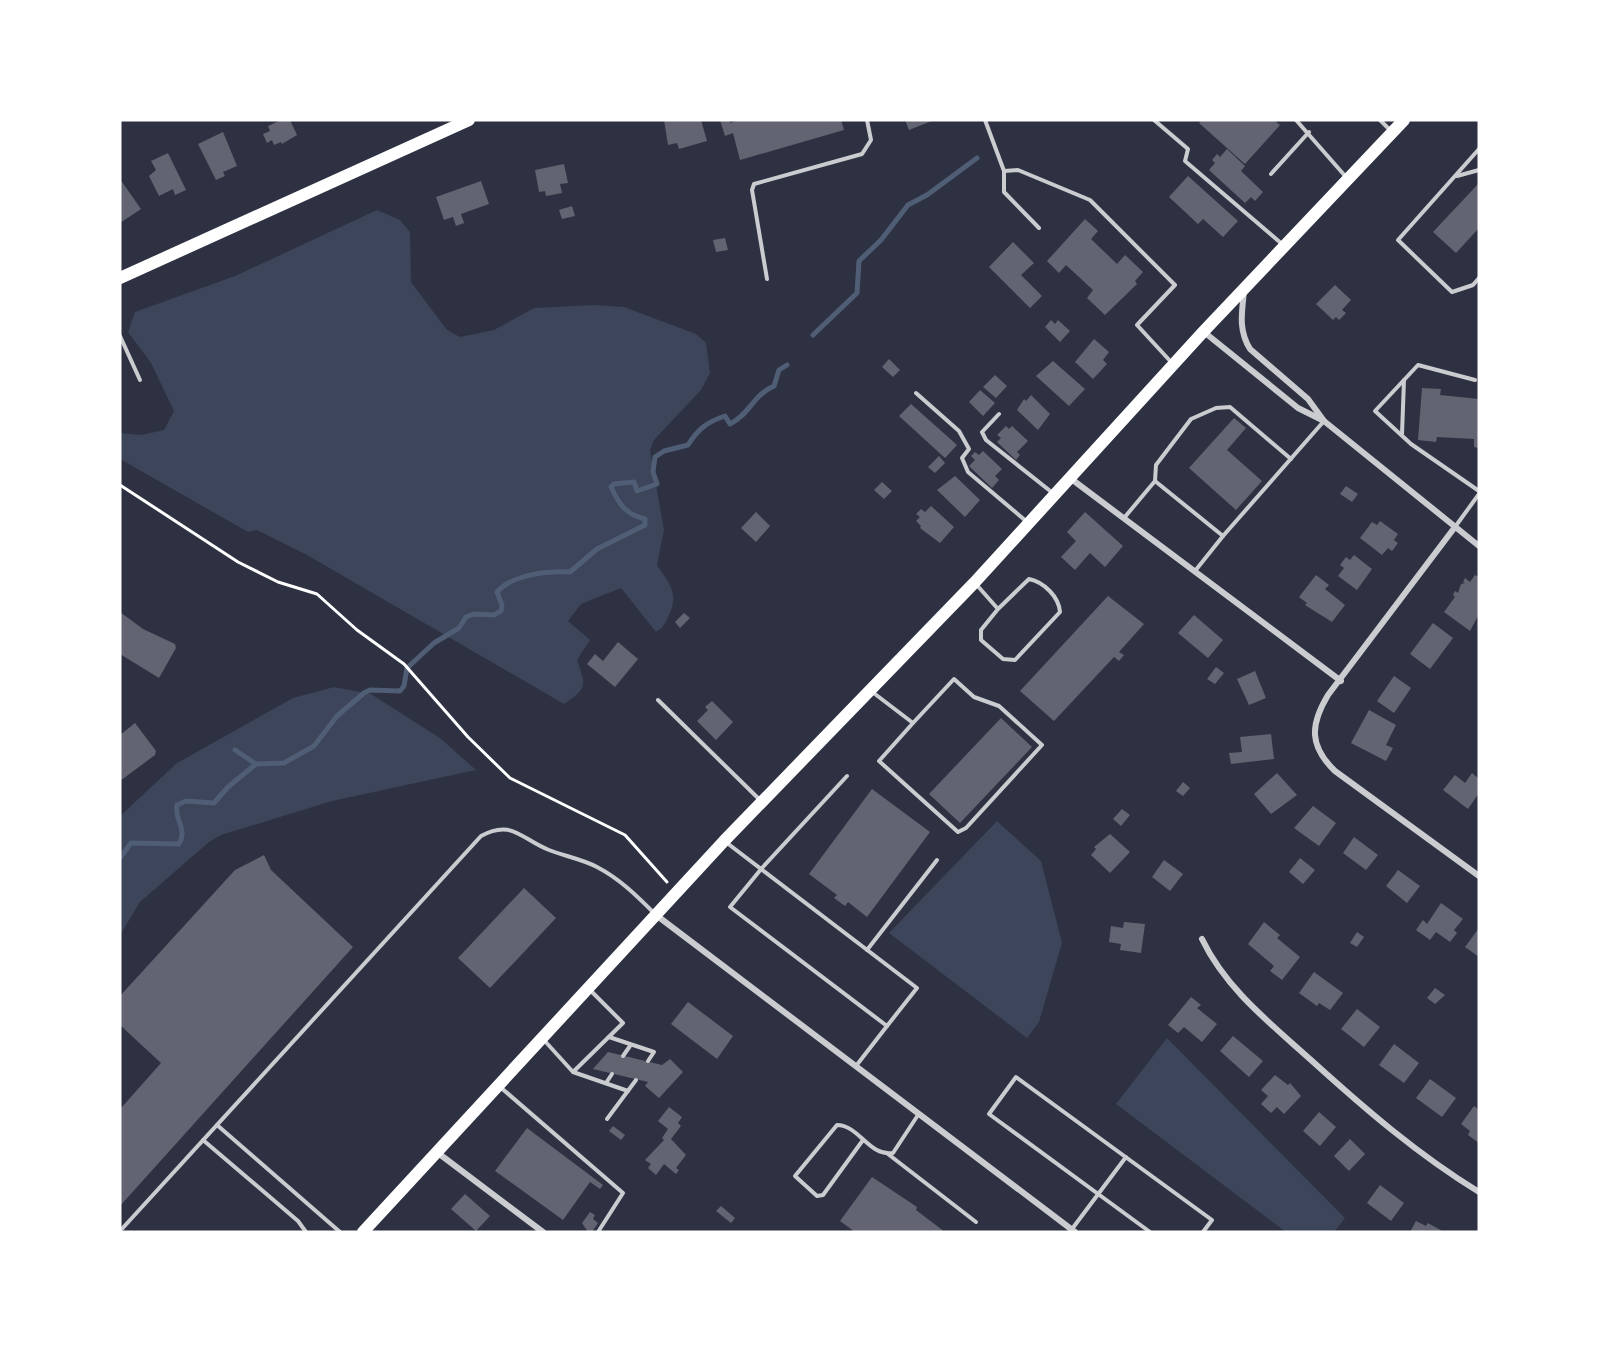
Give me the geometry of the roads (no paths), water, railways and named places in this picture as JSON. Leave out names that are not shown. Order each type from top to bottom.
[{"type":"main road","points":[[120,278],[469,120]]},
{"type":"main road","points":[[363,1232],[724,841],[975,582],[1203,332],[1404,120]]},
{"type":"street","points":[[1245,288],[1242,328],[1250,349],[1308,399],[1324,421]]},
{"type":"street","points":[[1203,332],[1298,408],[1324,421],[1479,546]]},
{"type":"street","points":[[1070,478],[1341,681]]},
{"type":"street","points":[[1455,527],[1319,710],[1314,726],[1316,743],[1323,759],[1479,876]]},
{"type":"street","points":[[656,915],[1073,1231]]},
{"type":"street","points":[[1202,939],[1223,974],[1240,995],[1271,1024],[1381,1123],[1449,1174],[1479,1192]]},
{"type":"street","points":[[438,1153],[543,1232]]},
{"type":"lane","points":[[767,279],[752,190],[754,184],[862,154],[871,140],[867,120]]},
{"type":"lane","points":[[985,120],[1004,171],[1004,192],[1039,228]]},
{"type":"lane","points":[[1154,120],[1188,149],[1185,160],[1284,247]]},
{"type":"lane","points":[[1296,120],[1309,132],[1348,180]]},
{"type":"lane","points":[[1380,120],[1392,133]]},
{"type":"lane","points":[[1271,174],[1309,132]]},
{"type":"lane","points":[[1479,149],[1398,240],[1452,292],[1473,285],[1479,278]]},
{"type":"lane","points":[[1004,171],[1018,170],[1090,200],[1175,285],[1137,325],[1174,364]]},
{"type":"lane","points":[[1454,177],[1479,170]]},
{"type":"lane","points":[[120,336],[140,380]]},
{"type":"lane","points":[[1455,527],[1479,492],[1402,435],[1375,411],[1418,364],[1475,380]]},
{"type":"lane","points":[[1402,435],[1404,380]]},
{"type":"lane","points":[[916,393],[958,431],[969,449],[962,458],[962,465],[968,472],[1029,523]]},
{"type":"lane","points":[[1124,518],[1155,481],[1156,465],[1191,419],[1216,408],[1230,407],[1291,459]]},
{"type":"lane","points":[[999,414],[982,432],[986,440],[1054,495]]},
{"type":"lane","points":[[1195,571],[1324,421]]},
{"type":"lane","points":[[1155,481],[1223,536]]},
{"type":"lane","points":[[1029,579],[1038,581],[1059,602],[1060,612],[1016,660],[1003,658],[981,640],[981,630],[998,609],[1029,579]]},
{"type":"lane","points":[[975,582],[998,609]]},
{"type":"lane","points":[[954,679],[974,697],[999,706],[1042,745],[966,828],[958,832],[879,760],[913,723],[954,679]]},
{"type":"lane","points":[[871,691],[913,723]]},
{"type":"lane","points":[[658,700],[762,803]]},
{"type":"lane","points":[[847,776],[762,868],[730,907],[887,1026]]},
{"type":"lane","points":[[120,1231],[481,836],[494,829],[511,828],[547,849],[596,866],[626,885],[656,915]]},
{"type":"lane","points":[[724,841],[918,988],[855,1067]]},
{"type":"lane","points":[[867,950],[937,860]]},
{"type":"lane","points":[[573,1072],[623,1023],[588,988]]},
{"type":"lane","points":[[609,1037],[630,1046],[654,1052],[648,1061]]},
{"type":"lane","points":[[542,1039],[573,1072],[628,1091]]},
{"type":"lane","points":[[623,1056],[630,1046]]},
{"type":"lane","points":[[606,1083],[612,1074]]},
{"type":"lane","points":[[1150,1232],[989,1114],[1016,1077],[1212,1220],[1203,1232]]},
{"type":"lane","points":[[607,1119],[636,1080]]},
{"type":"lane","points":[[499,1085],[623,1193],[598,1232]]},
{"type":"lane","points":[[887,1154],[893,1153],[918,1115]]},
{"type":"lane","points":[[217,1125],[340,1232]]},
{"type":"lane","points":[[863,1140],[823,1195],[817,1196],[795,1176],[837,1125],[846,1125],[863,1140],[878,1151],[887,1154],[976,1222]]},
{"type":"lane","points":[[203,1140],[298,1221],[306,1232]]},
{"type":"lane","points":[[1073,1231],[1126,1157]]},
{"type":"waterway","points":[[813,335],[857,293],[859,261],[881,240],[908,205],[927,195],[977,158]]},
{"type":"waterway","points":[[120,858],[131,843],[179,844],[182,829],[177,815],[177,805],[186,801],[214,803],[228,787],[256,764],[284,763],[314,746],[337,716],[364,693],[370,690],[400,691],[404,686],[407,668],[434,643],[459,628],[466,617],[474,614],[494,615],[501,611],[502,605],[497,592],[504,586],[521,577],[552,572],[570,572],[597,549],[645,525],[645,519],[624,508],[611,487],[614,484],[634,482],[637,491],[657,484],[653,472],[655,457],[664,451],[688,445],[699,430],[713,421],[725,416],[730,424],[737,420],[761,395],[774,386],[779,370],[787,365]]},
{"type":"waterway","points":[[235,750],[256,764]]}]
